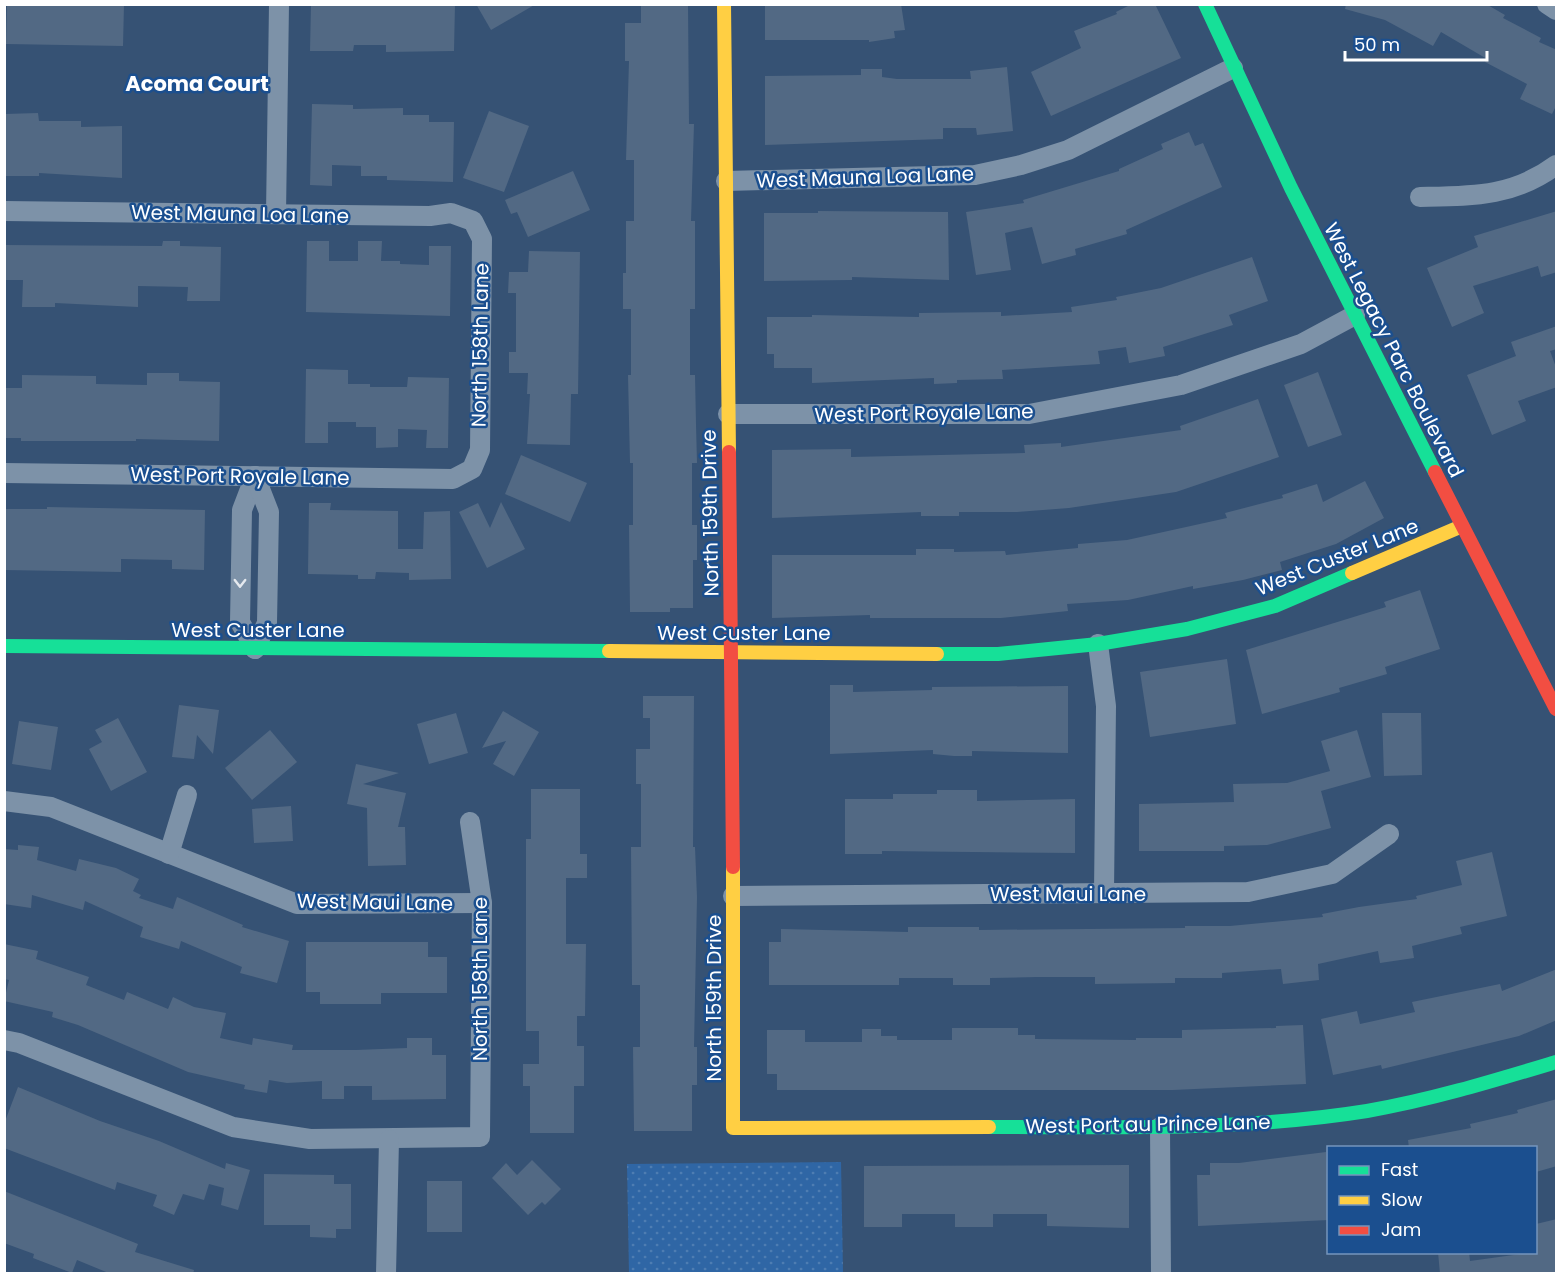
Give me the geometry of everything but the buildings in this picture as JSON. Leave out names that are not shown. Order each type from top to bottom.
[{"type":"street","points":[[276,214],[279,4]]},
{"type":"street","name":"North 159th Drive","points":[[724,4],[734,896],[733,1128]]},
{"type":"street","name":"West Legacy Parc Boulevard","points":[[1205,4],[1233,68],[1355,315],[1557,709]]},
{"type":"street","points":[[1546,4],[1557,10]]},
{"type":"street","name":"West Mauna Loa Lane","points":[[726,181],[975,175],[1021,165],[1068,150],[1233,68]]},
{"type":"street","points":[[1420,197],[1487,195],[1540,177],[1557,165]]},
{"type":"street","name":"West Mauna Loa Lane","points":[[4,211],[430,216],[452,213],[473,221]]},
{"type":"street","name":"North 158th Lane","points":[[472,469],[480,450],[482,239],[473,221]]},
{"type":"street","name":"West Port Royale Lane","points":[[729,414],[1029,414],[1181,385],[1301,344],[1355,315]]},
{"type":"street","name":"West Port Royale Lane","points":[[4,473],[453,480],[472,469]]},
{"type":"street","points":[[255,476],[242,510],[240,622],[255,649]]},
{"type":"street","points":[[255,476],[269,512],[267,623],[255,649]]},
{"type":"street","name":"West Custer Lane","points":[[4,646],[998,654],[1098,644],[1187,629],[1275,606],[1462,526]]},
{"type":"street","points":[[241,549],[268,550]]},
{"type":"street","points":[[1098,644],[1106,706],[1104,893]]},
{"type":"street","points":[[169,854],[187,795]]},
{"type":"street","name":"West Maui Lane","points":[[4,801],[51,807],[297,904],[482,903]]},
{"type":"street","name":"North 158th Lane","points":[[389,1140],[480,1137],[482,903],[470,822]]},
{"type":"street","name":"West Maui Lane","points":[[734,896],[1248,892],[1332,874],[1389,834]]},
{"type":"street","points":[[4,1040],[19,1043],[233,1127],[310,1139],[389,1140],[386,1274]]},
{"type":"street","name":"West Port au Prince Lane","points":[[733,1128],[1160,1127],[1247,1124],[1366,1111],[1458,1092],[1557,1062]]},
{"type":"street","points":[[1160,1127],[1161,1274]]},
{"type":"shaded area","points":[[841,1162],[843,1273],[629,1273],[627,1164]]},
{"type":"traffic: fast","points":[[1205,4],[1291,188],[1435,472]]},
{"type":"traffic: fast","points":[[937,654],[998,654],[1098,644],[1187,629],[1275,606],[1352,573]]},
{"type":"traffic: fast","points":[[4,646],[609,651]]},
{"type":"traffic: fast","points":[[989,1127],[1178,1127],[1320,1117],[1367,1111],[1415,1101],[1556,1062]]},
{"type":"traffic: slow","points":[[724,4],[729,452]]},
{"type":"traffic: slow","points":[[1352,573],[1462,526]]},
{"type":"traffic: slow","points":[[609,651],[937,654]]},
{"type":"traffic: slow","points":[[733,867],[733,1128],[989,1127]]},
{"type":"traffic: jam","points":[[729,452],[733,867]]},
{"type":"traffic: jam","points":[[1435,472],[1556,709]]},
{"type":"district","name":"Acoma Court","points":[[197,83]]}]
